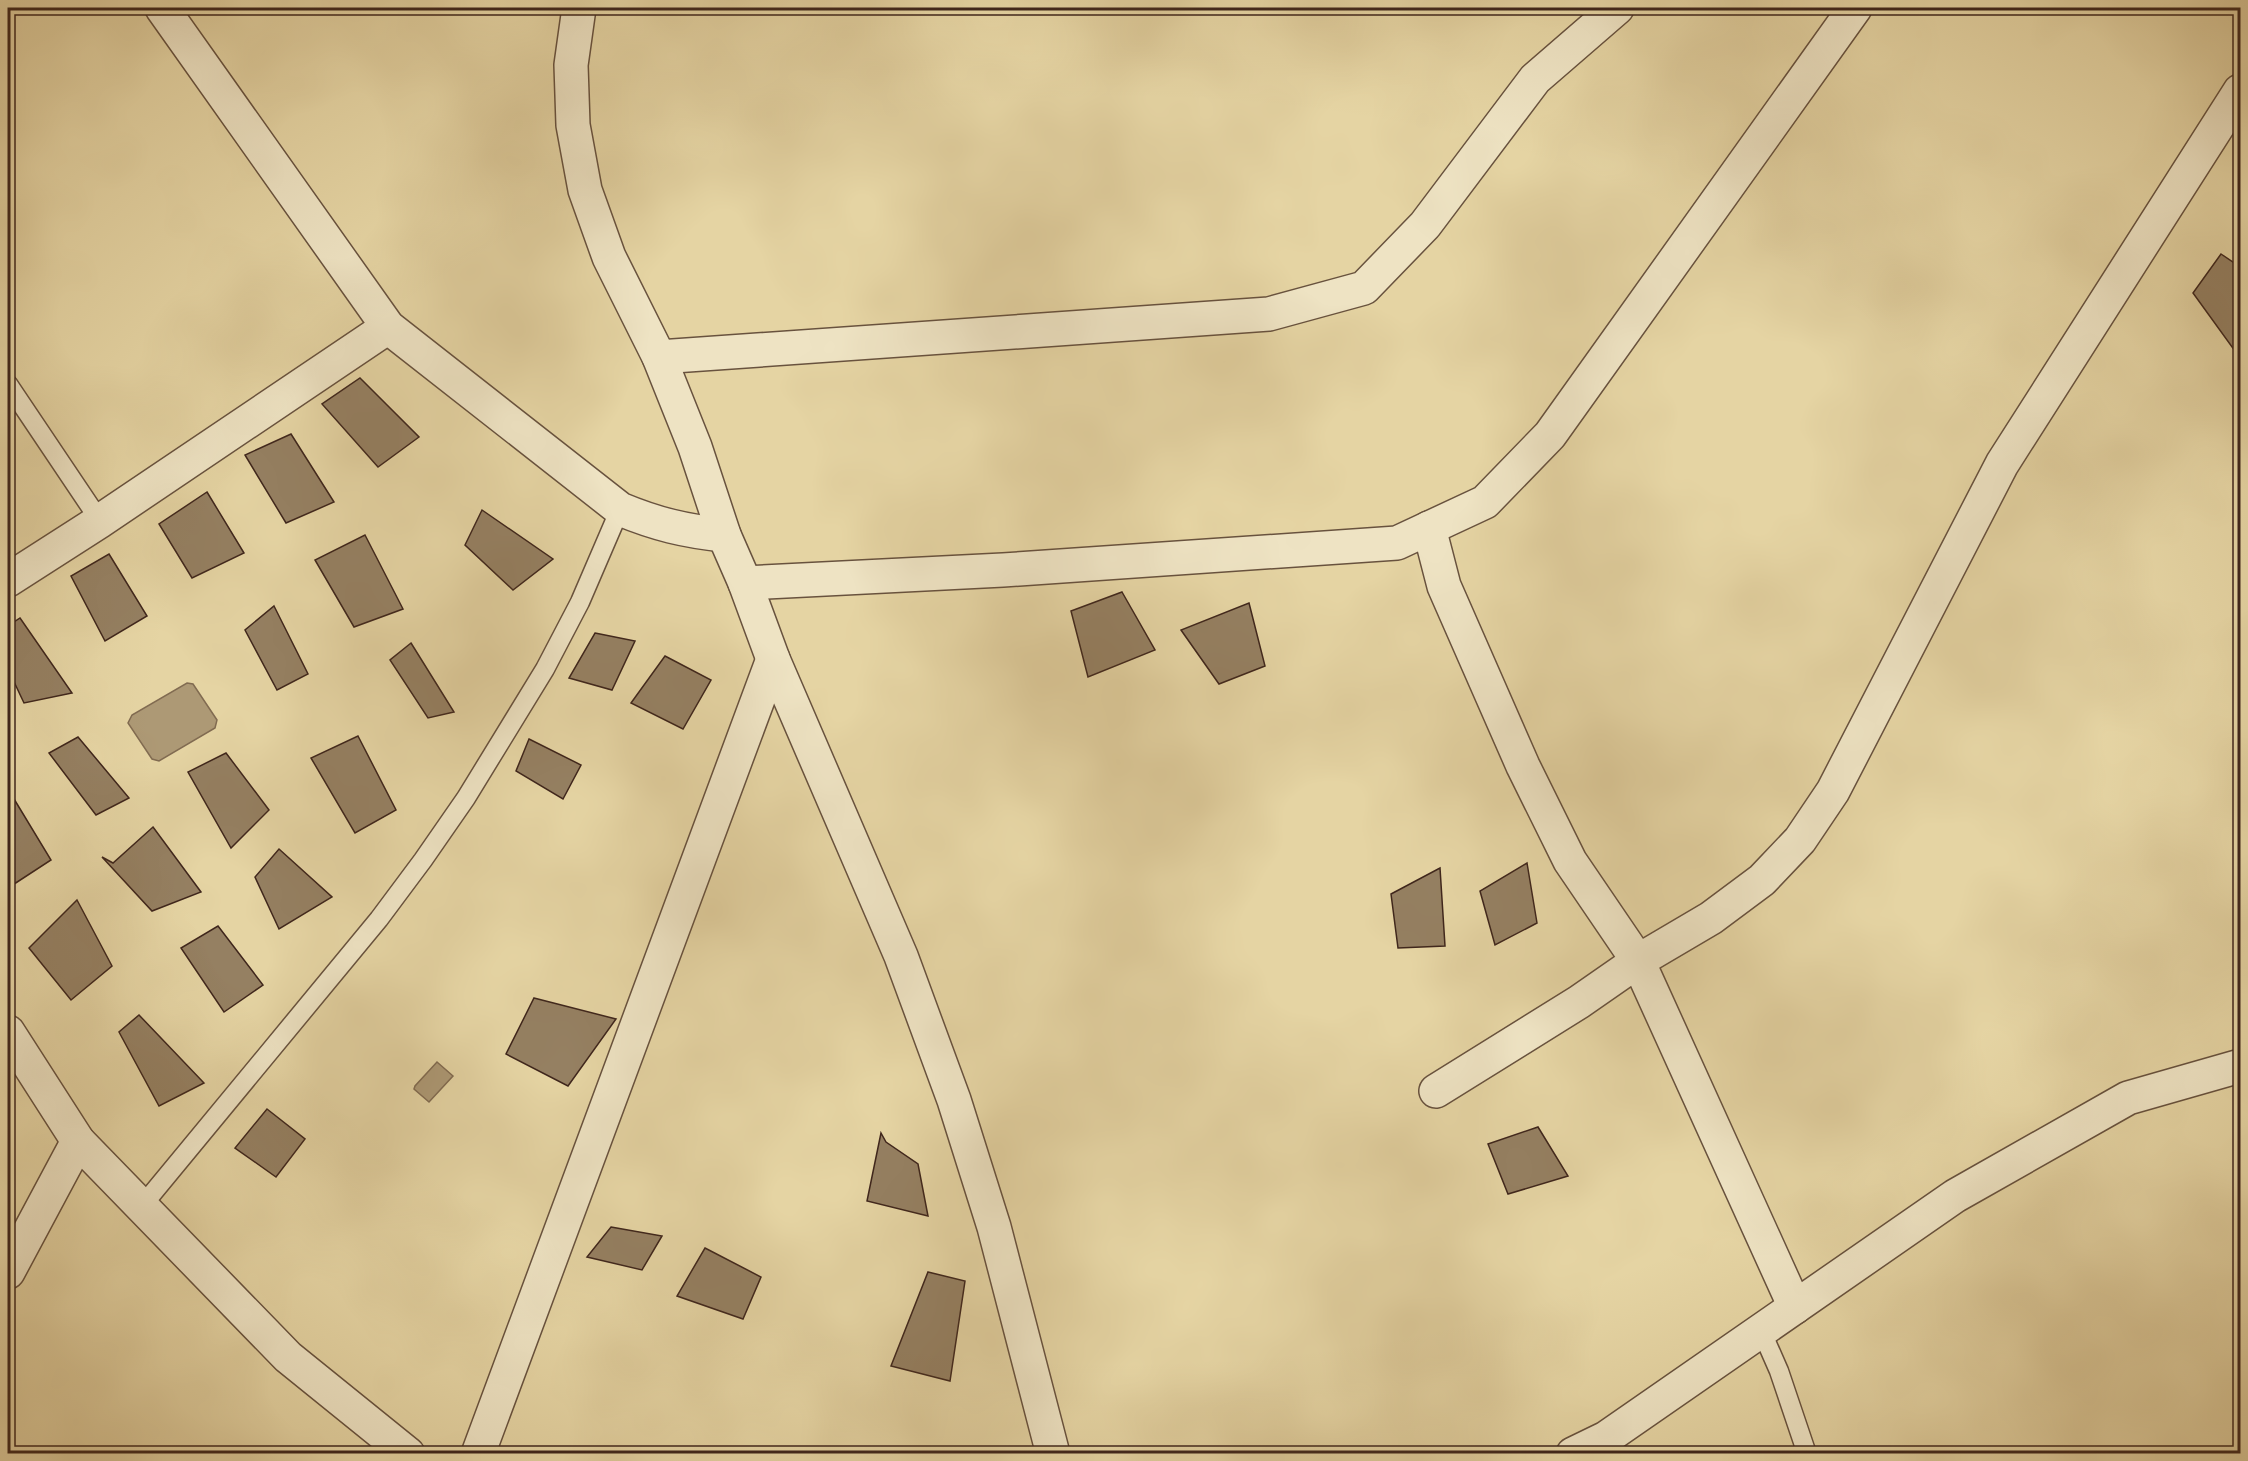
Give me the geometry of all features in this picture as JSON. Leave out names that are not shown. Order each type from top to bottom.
[{"type":"street","points":[[162,8],[388,327],[620,509],[652,523],[686,531],[724,535]]},
{"type":"street","points":[[579,8],[571,65],[573,125],[585,190],[609,257],[659,357],[695,447],[724,535],[745,583],[773,659],[901,956],[954,1101],[994,1227],[1053,1454]]},
{"type":"street","points":[[659,357],[1269,314],[1364,288],[1425,225],[1535,79],[1617,8]]},
{"type":"street","points":[[745,583],[1002,570],[1397,543],[1485,502],[1550,435],[1855,8]]},
{"type":"street","points":[[1436,1091],[1579,1002],[1638,961],[1720,912],[1762,880],[1800,840],[1833,791],[2002,464],[2241,91]]},
{"type":"street","points":[[8,580],[100,521],[388,327]]},
{"type":"street","points":[[1429,528],[1444,586],[1523,766],[1570,861],[1638,961],[1795,1307]]},
{"type":"street","points":[[478,1454],[773,659]]},
{"type":"street","points":[[8,1032],[78,1141],[288,1357],[408,1454]]},
{"type":"street","points":[[1573,1454],[1606,1438],[1955,1196],[2128,1098],[2241,1066]]},
{"type":"street","points":[[8,1272],[78,1141]]},
{"type":"lane","points":[[8,384],[100,521]]},
{"type":"lane","points":[[142,1206],[379,919],[460,807],[545,669],[580,602],[620,509]]},
{"type":"lane","points":[[1761,1330],[1787,1392],[1807,1454]]},
{"type":"shaded area","points":[[187,683],[193,684],[217,720],[215,728],[159,761],[152,759],[128,723],[132,715]]},
{"type":"shaded area","points":[[437,1062],[453,1076],[429,1102],[414,1089]]},
{"type":"building","points":[[2221,254],[2240,267],[2240,358],[2193,293]]},
{"type":"building","points":[[360,378],[419,437],[378,467],[322,404]]},
{"type":"building","points":[[291,434],[334,502],[286,523],[245,455]]},
{"type":"building","points":[[207,492],[244,553],[192,578],[159,524]]},
{"type":"building","points":[[482,510],[553,559],[513,590],[465,545]]},
{"type":"building","points":[[365,535],[403,609],[354,627],[315,560]]},
{"type":"building","points":[[109,554],[147,616],[105,641],[71,576]]},
{"type":"building","points":[[1122,592],[1155,650],[1088,677],[1071,611]]},
{"type":"building","points":[[1249,603],[1265,666],[1219,684],[1181,630]]},
{"type":"building","points":[[274,606],[308,674],[277,690],[245,630]]},
{"type":"building","points":[[20,618],[72,693],[24,703],[8,669],[8,626]]},
{"type":"building","points":[[595,633],[635,641],[612,690],[569,678]]},
{"type":"building","points":[[411,643],[454,712],[428,718],[390,660]]},
{"type":"building","points":[[665,656],[711,680],[683,729],[631,703]]},
{"type":"building","points":[[358,736],[396,810],[355,833],[311,758]]},
{"type":"building","points":[[78,737],[129,798],[96,815],[49,753]]},
{"type":"building","points":[[529,739],[581,765],[563,799],[516,771]]},
{"type":"building","points":[[226,753],[269,810],[231,848],[188,772]]},
{"type":"building","points":[[8,789],[51,860],[8,888]]},
{"type":"building","points":[[153,827],[201,892],[152,911],[102,857],[113,863]]},
{"type":"building","points":[[279,849],[332,897],[279,929],[255,877]]},
{"type":"building","points":[[1527,863],[1537,923],[1495,945],[1480,891]]},
{"type":"building","points":[[1440,868],[1445,946],[1398,948],[1391,894]]},
{"type":"building","points":[[77,900],[112,966],[71,1000],[29,948]]},
{"type":"building","points":[[218,926],[263,985],[224,1012],[181,948]]},
{"type":"building","points":[[534,998],[616,1019],[568,1086],[506,1054]]},
{"type":"building","points":[[139,1015],[204,1083],[159,1106],[119,1032]]},
{"type":"building","points":[[267,1109],[305,1139],[276,1177],[235,1148]]},
{"type":"building","points":[[1538,1127],[1568,1176],[1508,1194],[1488,1144]]},
{"type":"building","points":[[881,1133],[886,1142],[918,1164],[928,1216],[867,1201]]},
{"type":"building","points":[[611,1227],[662,1236],[642,1270],[587,1257]]},
{"type":"building","points":[[705,1248],[761,1277],[743,1319],[677,1296]]},
{"type":"building","points":[[928,1272],[965,1281],[950,1381],[891,1366]]}]
